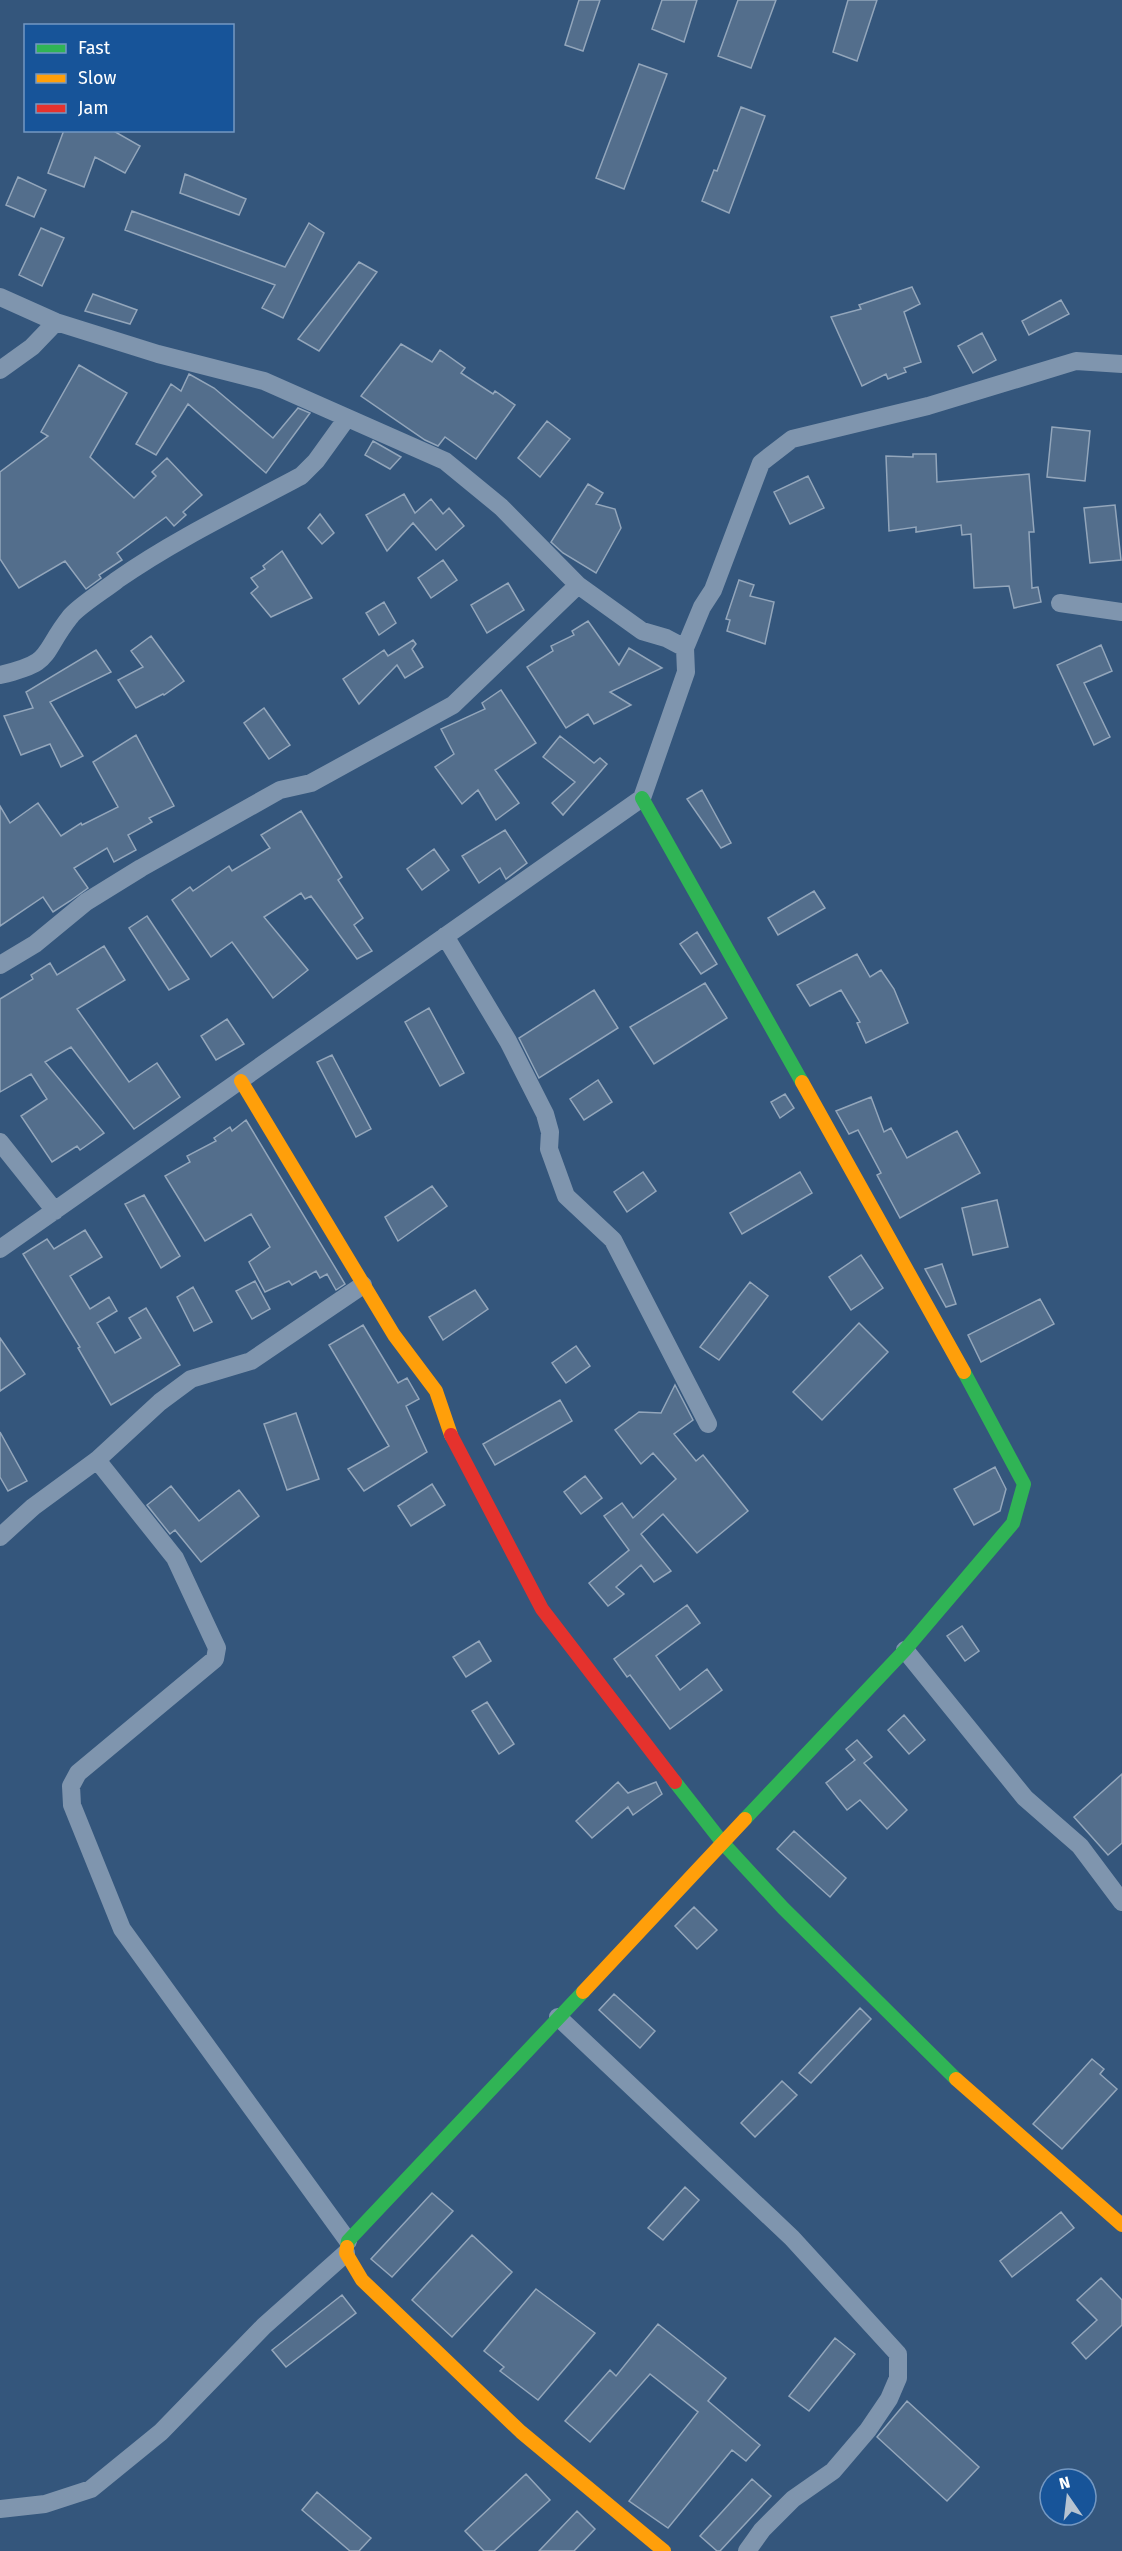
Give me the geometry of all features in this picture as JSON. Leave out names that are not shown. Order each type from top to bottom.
[{"type":"street","points":[[0,297],[56,322],[158,354],[264,381],[445,461],[501,507],[578,585],[642,632],[666,638],[685,648]]},
{"type":"street","points":[[0,370],[33,347],[56,322]]},
{"type":"street","points":[[0,1249],[642,798],[686,672],[685,648],[702,607],[713,590],[761,463],[792,439],[928,406],[1076,361],[1122,364]]},
{"type":"street","points":[[0,675],[23,670],[45,658],[71,615],[118,580],[172,545],[301,476],[316,460],[347,418]]},
{"type":"street","points":[[0,965],[35,944],[86,902],[141,868],[280,790],[310,783],[453,705],[578,585]]},
{"type":"street","points":[[1060,603],[1122,612]]},
{"type":"street","points":[[0,2509],[45,2504],[91,2489],[161,2432],[264,2325],[347,2247],[558,2017],[905,1650],[1013,1523],[1024,1484],[1000,1436],[642,798]]},
{"type":"street","points":[[445,936],[508,1041],[545,1114],[550,1132],[549,1149],[566,1196],[613,1240],[708,1424]]},
{"type":"street","points":[[241,1081],[394,1335],[436,1391],[449,1431],[542,1609],[722,1842],[783,1908],[944,2069],[1050,2159],[1122,2225]]},
{"type":"street","points":[[0,1142],[55,1211]]},
{"type":"street","points":[[0,1537],[33,1507],[97,1461],[160,1402],[190,1379],[251,1360],[363,1285]]},
{"type":"street","points":[[97,1461],[175,1558],[217,1648],[215,1659],[78,1773],[71,1786],[72,1805],[122,1929],[347,2247],[362,2280],[521,2432],[664,2551]]},
{"type":"street","points":[[905,1650],[1025,1798],[1080,1846],[1122,1902]]},
{"type":"street","points":[[558,2017],[792,2238],[898,2354],[898,2378],[889,2399],[868,2430],[833,2471],[793,2499],[762,2530],[747,2551]]},
{"type":"building","points":[[579,0],[600,0],[583,51],[565,45]]},
{"type":"building","points":[[662,0],[697,0],[684,42],[652,29]]},
{"type":"building","points":[[738,0],[776,0],[751,68],[718,56]]},
{"type":"building","points":[[848,0],[877,0],[857,61],[833,52]]},
{"type":"building","points":[[639,64],[667,74],[624,189],[596,178]]},
{"type":"building","points":[[741,107],[765,116],[729,213],[702,201],[714,170],[717,171]]},
{"type":"building","points":[[63,132],[116,132],[140,146],[125,173],[95,157],[84,187],[48,173]]},
{"type":"building","points":[[185,174],[246,199],[239,215],[180,193]]},
{"type":"building","points":[[18,177],[46,190],[34,217],[6,205]]},
{"type":"building","points":[[132,211],[285,267],[309,223],[324,233],[283,318],[262,308],[275,285],[125,230]]},
{"type":"building","points":[[41,228],[64,238],[42,286],[19,275]]},
{"type":"building","points":[[359,262],[377,272],[319,351],[298,339]]},
{"type":"building","points":[[912,287],[920,304],[904,312],[921,362],[904,368],[906,372],[888,379],[886,374],[862,386],[831,317],[861,309],[859,305]]},
{"type":"building","points":[[93,294],[137,310],[130,324],[85,311]]},
{"type":"building","points":[[1061,300],[1069,314],[1029,335],[1022,321]]},
{"type":"building","points":[[982,333],[996,360],[973,373],[958,346]]},
{"type":"building","points":[[401,344],[432,362],[440,350],[465,368],[461,373],[493,394],[495,391],[515,405],[476,459],[445,437],[438,446],[425,440],[361,396]]},
{"type":"building","points":[[79,365],[127,393],[90,457],[134,498],[156,476],[152,472],[167,458],[202,495],[183,512],[186,515],[174,526],[166,517],[117,553],[122,560],[99,575],[101,578],[86,589],[65,561],[19,588],[0,559],[0,472],[48,436],[41,432]]},
{"type":"building","points":[[189,374],[214,388],[273,438],[298,408],[310,413],[266,473],[188,404],[156,455],[136,444],[171,384],[181,391]]},
{"type":"building","points":[[547,421],[570,439],[540,477],[518,458]]},
{"type":"building","points":[[1052,427],[1090,431],[1085,481],[1047,477]]},
{"type":"building","points":[[373,441],[401,457],[390,469],[365,455]]},
{"type":"building","points":[[913,454],[936,454],[937,482],[1029,474],[1034,532],[1029,532],[1032,588],[1038,587],[1041,602],[1014,608],[1009,586],[974,588],[971,534],[962,535],[961,525],[916,532],[916,527],[889,531],[886,456],[913,457]]},
{"type":"building","points":[[808,476],[824,508],[790,524],[774,492]]},
{"type":"building","points":[[588,484],[603,493],[596,504],[615,509],[621,528],[596,573],[563,553],[551,542]]},
{"type":"building","points":[[404,494],[415,513],[431,499],[443,514],[449,508],[464,526],[436,550],[413,523],[387,551],[366,515]]},
{"type":"building","points":[[1115,505],[1121,560],[1090,563],[1084,508]]},
{"type":"building","points":[[320,514],[334,533],[322,544],[308,528]]},
{"type":"building","points":[[282,551],[312,598],[271,617],[251,593],[258,587],[251,578],[265,569],[263,566]]},
{"type":"building","points":[[443,560],[457,580],[431,598],[418,578]]},
{"type":"building","points":[[739,580],[754,585],[750,596],[774,602],[765,644],[727,631],[730,620],[726,619]]},
{"type":"building","points":[[508,583],[524,610],[487,633],[471,605]]},
{"type":"building","points":[[384,602],[396,623],[379,635],[366,613]]},
{"type":"building","points":[[588,621],[619,665],[629,648],[662,668],[610,692],[631,705],[594,724],[588,714],[566,728],[527,667],[553,651],[551,646],[574,635],[572,631]]},
{"type":"building","points":[[151,636],[184,681],[164,695],[136,708],[118,680],[143,667],[131,651]]},
{"type":"building","points":[[413,640],[416,644],[412,649],[423,667],[405,678],[397,665],[359,704],[343,679],[384,650],[388,656]]},
{"type":"building","points":[[1101,645],[1112,671],[1084,683],[1110,737],[1094,745],[1057,665]]},
{"type":"building","points":[[96,650],[111,672],[50,702],[83,756],[61,767],[50,744],[21,755],[4,716],[33,708],[26,692]]},
{"type":"building","points":[[501,690],[536,743],[495,770],[519,803],[496,820],[478,790],[462,804],[435,767],[454,754],[441,729],[485,709],[482,703]]},
{"type":"building","points":[[264,708],[290,745],[269,759],[244,723]]},
{"type":"building","points":[[136,735],[174,806],[149,818],[152,822],[128,835],[136,850],[114,862],[107,848],[74,868],[88,888],[70,901],[53,912],[43,897],[0,926],[0,806],[10,823],[38,803],[61,836],[81,823],[82,825],[118,807],[93,762]]},
{"type":"building","points":[[560,736],[594,763],[600,758],[607,764],[563,815],[552,803],[575,782],[543,757]]},
{"type":"building","points":[[702,790],[731,843],[721,848],[687,799]]},
{"type":"building","points":[[301,811],[342,877],[338,880],[363,918],[354,925],[372,951],[357,959],[311,896],[305,899],[301,893],[264,917],[308,970],[273,998],[232,942],[211,957],[172,900],[190,887],[193,891],[229,866],[232,871],[270,848],[261,835]]},
{"type":"building","points":[[505,830],[527,863],[506,879],[500,868],[479,883],[462,856]]},
{"type":"building","points":[[434,849],[449,870],[422,890],[407,869]]},
{"type":"building","points":[[814,891],[825,908],[778,935],[768,918]]},
{"type":"building","points":[[147,916],[189,979],[169,990],[129,928]]},
{"type":"building","points":[[697,932],[717,964],[701,974],[680,944]]},
{"type":"building","points":[[104,946],[125,980],[77,1009],[129,1082],[157,1063],[180,1097],[134,1129],[71,1047],[45,1062],[104,1133],[80,1150],[77,1146],[52,1162],[21,1116],[47,1099],[31,1074],[0,1092],[0,999],[33,979],[31,975],[50,963],[57,975]]},
{"type":"building","points":[[857,954],[870,977],[881,970],[894,989],[908,1023],[866,1043],[857,1023],[860,1022],[841,990],[810,1006],[797,985]]},
{"type":"building","points":[[705,983],[727,1018],[654,1064],[630,1027]]},
{"type":"building","points":[[594,990],[618,1028],[539,1078],[519,1038]]},
{"type":"building","points":[[429,1008],[464,1073],[440,1086],[405,1022]]},
{"type":"building","points":[[227,1019],[244,1044],[216,1060],[201,1036]]},
{"type":"building","points":[[332,1055],[371,1129],[356,1137],[317,1062]]},
{"type":"building","points":[[598,1080],[612,1102],[584,1120],[570,1099]]},
{"type":"building","points":[[785,1094],[794,1108],[780,1118],[771,1102]]},
{"type":"building","points":[[871,1097],[884,1132],[891,1128],[907,1158],[957,1131],[980,1173],[900,1218],[877,1175],[881,1173],[858,1130],[849,1134],[836,1111]]},
{"type":"building","points":[[246,1120],[345,1284],[336,1290],[327,1274],[320,1278],[316,1271],[292,1285],[289,1281],[265,1292],[249,1262],[270,1247],[251,1214],[205,1241],[165,1176],[190,1162],[187,1156],[216,1141],[214,1138],[230,1127],[232,1131]]},
{"type":"building","points":[[643,1172],[656,1191],[627,1212],[614,1192]]},
{"type":"building","points":[[800,1172],[812,1193],[742,1234],[730,1213]]},
{"type":"building","points":[[432,1186],[447,1206],[398,1241],[385,1217]]},
{"type":"building","points":[[144,1195],[180,1256],[161,1268],[125,1204]]},
{"type":"building","points":[[997,1200],[1008,1247],[973,1255],[962,1208]]},
{"type":"building","points":[[85,1230],[102,1257],[70,1276],[90,1309],[109,1297],[117,1311],[97,1323],[115,1353],[141,1338],[129,1318],[146,1308],[180,1365],[111,1405],[78,1348],[80,1347],[23,1254],[47,1239],[54,1249]]},
{"type":"building","points":[[861,1255],[883,1288],[851,1310],[829,1277]]},
{"type":"building","points":[[942,1264],[956,1304],[946,1307],[925,1269]]},
{"type":"building","points":[[255,1281],[270,1309],[252,1319],[236,1291]]},
{"type":"building","points":[[750,1282],[768,1296],[719,1360],[700,1347]]},
{"type":"building","points":[[193,1287],[212,1322],[194,1331],[177,1297]]},
{"type":"building","points":[[475,1290],[488,1309],[443,1340],[429,1317]]},
{"type":"building","points":[[1040,1299],[1054,1324],[981,1362],[968,1335]]},
{"type":"building","points":[[859,1323],[888,1352],[822,1420],[793,1392]]},
{"type":"building","points":[[363,1325],[398,1383],[407,1378],[419,1399],[406,1406],[427,1452],[364,1491],[348,1469],[389,1446],[329,1345]]},
{"type":"building","points":[[0,1338],[25,1374],[0,1391]]},
{"type":"building","points":[[576,1346],[590,1366],[566,1383],[552,1363]]},
{"type":"building","points":[[675,1385],[693,1420],[674,1434],[696,1461],[703,1455],[748,1511],[697,1553],[663,1514],[641,1534],[671,1571],[654,1582],[641,1565],[616,1587],[624,1594],[608,1606],[589,1583],[629,1550],[604,1516],[622,1503],[633,1518],[676,1479],[653,1453],[641,1464],[615,1430],[639,1412],[661,1413]]},
{"type":"building","points":[[560,1400],[572,1421],[495,1465],[483,1444]]},
{"type":"building","points":[[296,1413],[319,1479],[287,1490],[264,1424]]},
{"type":"building","points":[[0,1432],[27,1481],[8,1491],[0,1477]]},
{"type":"building","points":[[995,1467],[1006,1489],[1000,1511],[974,1525],[954,1489]]},
{"type":"building","points":[[585,1476],[602,1498],[581,1514],[564,1492]]},
{"type":"building","points":[[432,1484],[445,1505],[411,1526],[398,1506]]},
{"type":"building","points":[[171,1486],[199,1521],[239,1490],[259,1516],[201,1562],[175,1530],[170,1534],[147,1505]]},
{"type":"building","points":[[687,1605],[700,1623],[656,1656],[680,1690],[707,1669],[722,1690],[670,1729],[630,1675],[627,1677],[614,1659]]},
{"type":"building","points":[[962,1626],[979,1651],[965,1661],[947,1636]]},
{"type":"building","points":[[479,1641],[491,1661],[466,1677],[453,1657]]},
{"type":"building","points":[[487,1702],[514,1744],[499,1754],[472,1711]]},
{"type":"building","points":[[904,1715],[925,1740],[909,1754],[888,1730]]},
{"type":"building","points":[[857,1740],[872,1757],[864,1763],[907,1810],[887,1829],[860,1800],[847,1810],[826,1783],[855,1760],[846,1749]]},
{"type":"building","points":[[1122,1774],[1122,1843],[1108,1855],[1074,1817]]},
{"type":"building","points":[[618,1782],[628,1793],[656,1782],[662,1794],[633,1815],[628,1807],[592,1838],[576,1821]]},
{"type":"building","points":[[794,1831],[846,1878],[830,1897],[777,1849]]},
{"type":"building","points":[[694,1907],[717,1930],[697,1949],[675,1926]]},
{"type":"building","points":[[614,1994],[655,2031],[640,2048],[599,2010]]},
{"type":"building","points":[[860,2008],[871,2019],[811,2083],[799,2073]]},
{"type":"building","points":[[1092,2059],[1104,2069],[1100,2074],[1117,2089],[1062,2149],[1033,2124]]},
{"type":"building","points":[[782,2081],[797,2095],[755,2137],[741,2123]]},
{"type":"building","points":[[685,2187],[699,2200],[663,2240],[648,2228]]},
{"type":"building","points":[[432,2193],[453,2211],[392,2277],[371,2259]]},
{"type":"building","points":[[1061,2212],[1074,2228],[1012,2277],[1000,2261]]},
{"type":"building","points":[[472,2235],[512,2272],[452,2337],[412,2300]]},
{"type":"building","points":[[1101,2278],[1122,2300],[1122,2325],[1086,2359],[1072,2343],[1097,2320],[1077,2300]]},
{"type":"building","points":[[536,2289],[595,2333],[538,2400],[500,2371],[504,2367],[484,2351]]},
{"type":"building","points":[[342,2295],[356,2313],[286,2367],[272,2350]]},
{"type":"building","points":[[658,2324],[726,2378],[708,2401],[760,2445],[746,2461],[732,2450],[668,2528],[629,2501],[698,2412],[650,2374],[590,2442],[565,2421],[610,2370],[616,2376]]},
{"type":"building","points":[[835,2338],[855,2354],[809,2411],[789,2396]]},
{"type":"building","points":[[907,2401],[979,2467],[947,2501],[877,2437]]},
{"type":"building","points":[[526,2474],[550,2500],[494,2551],[484,2551],[465,2531]]},
{"type":"building","points":[[752,2479],[771,2496],[720,2551],[717,2551],[700,2536]]},
{"type":"building","points":[[317,2492],[371,2538],[359,2551],[350,2551],[302,2510]]},
{"type":"building","points":[[577,2511],[595,2529],[574,2551],[539,2551]]},
{"type":"traffic: fast","points":[[642,798],[802,1082]]},
{"type":"traffic: fast","points":[[745,1819],[905,1650],[1013,1523],[1024,1484],[964,1372]]},
{"type":"traffic: fast","points":[[675,1782],[722,1842],[783,1908],[956,2079]]},
{"type":"traffic: fast","points":[[347,2247],[348,2241],[583,1992]]},
{"type":"traffic: slow","points":[[241,1081],[394,1335],[436,1391],[451,1435]]},
{"type":"traffic: slow","points":[[802,1082],[964,1372]]},
{"type":"traffic: slow","points":[[583,1992],[745,1819]]},
{"type":"traffic: slow","points":[[956,2079],[1122,2225]]},
{"type":"traffic: slow","points":[[347,2247],[346,2253],[362,2280],[521,2432],[664,2551]]},
{"type":"traffic: jam","points":[[451,1435],[542,1609],[675,1782]]}]
